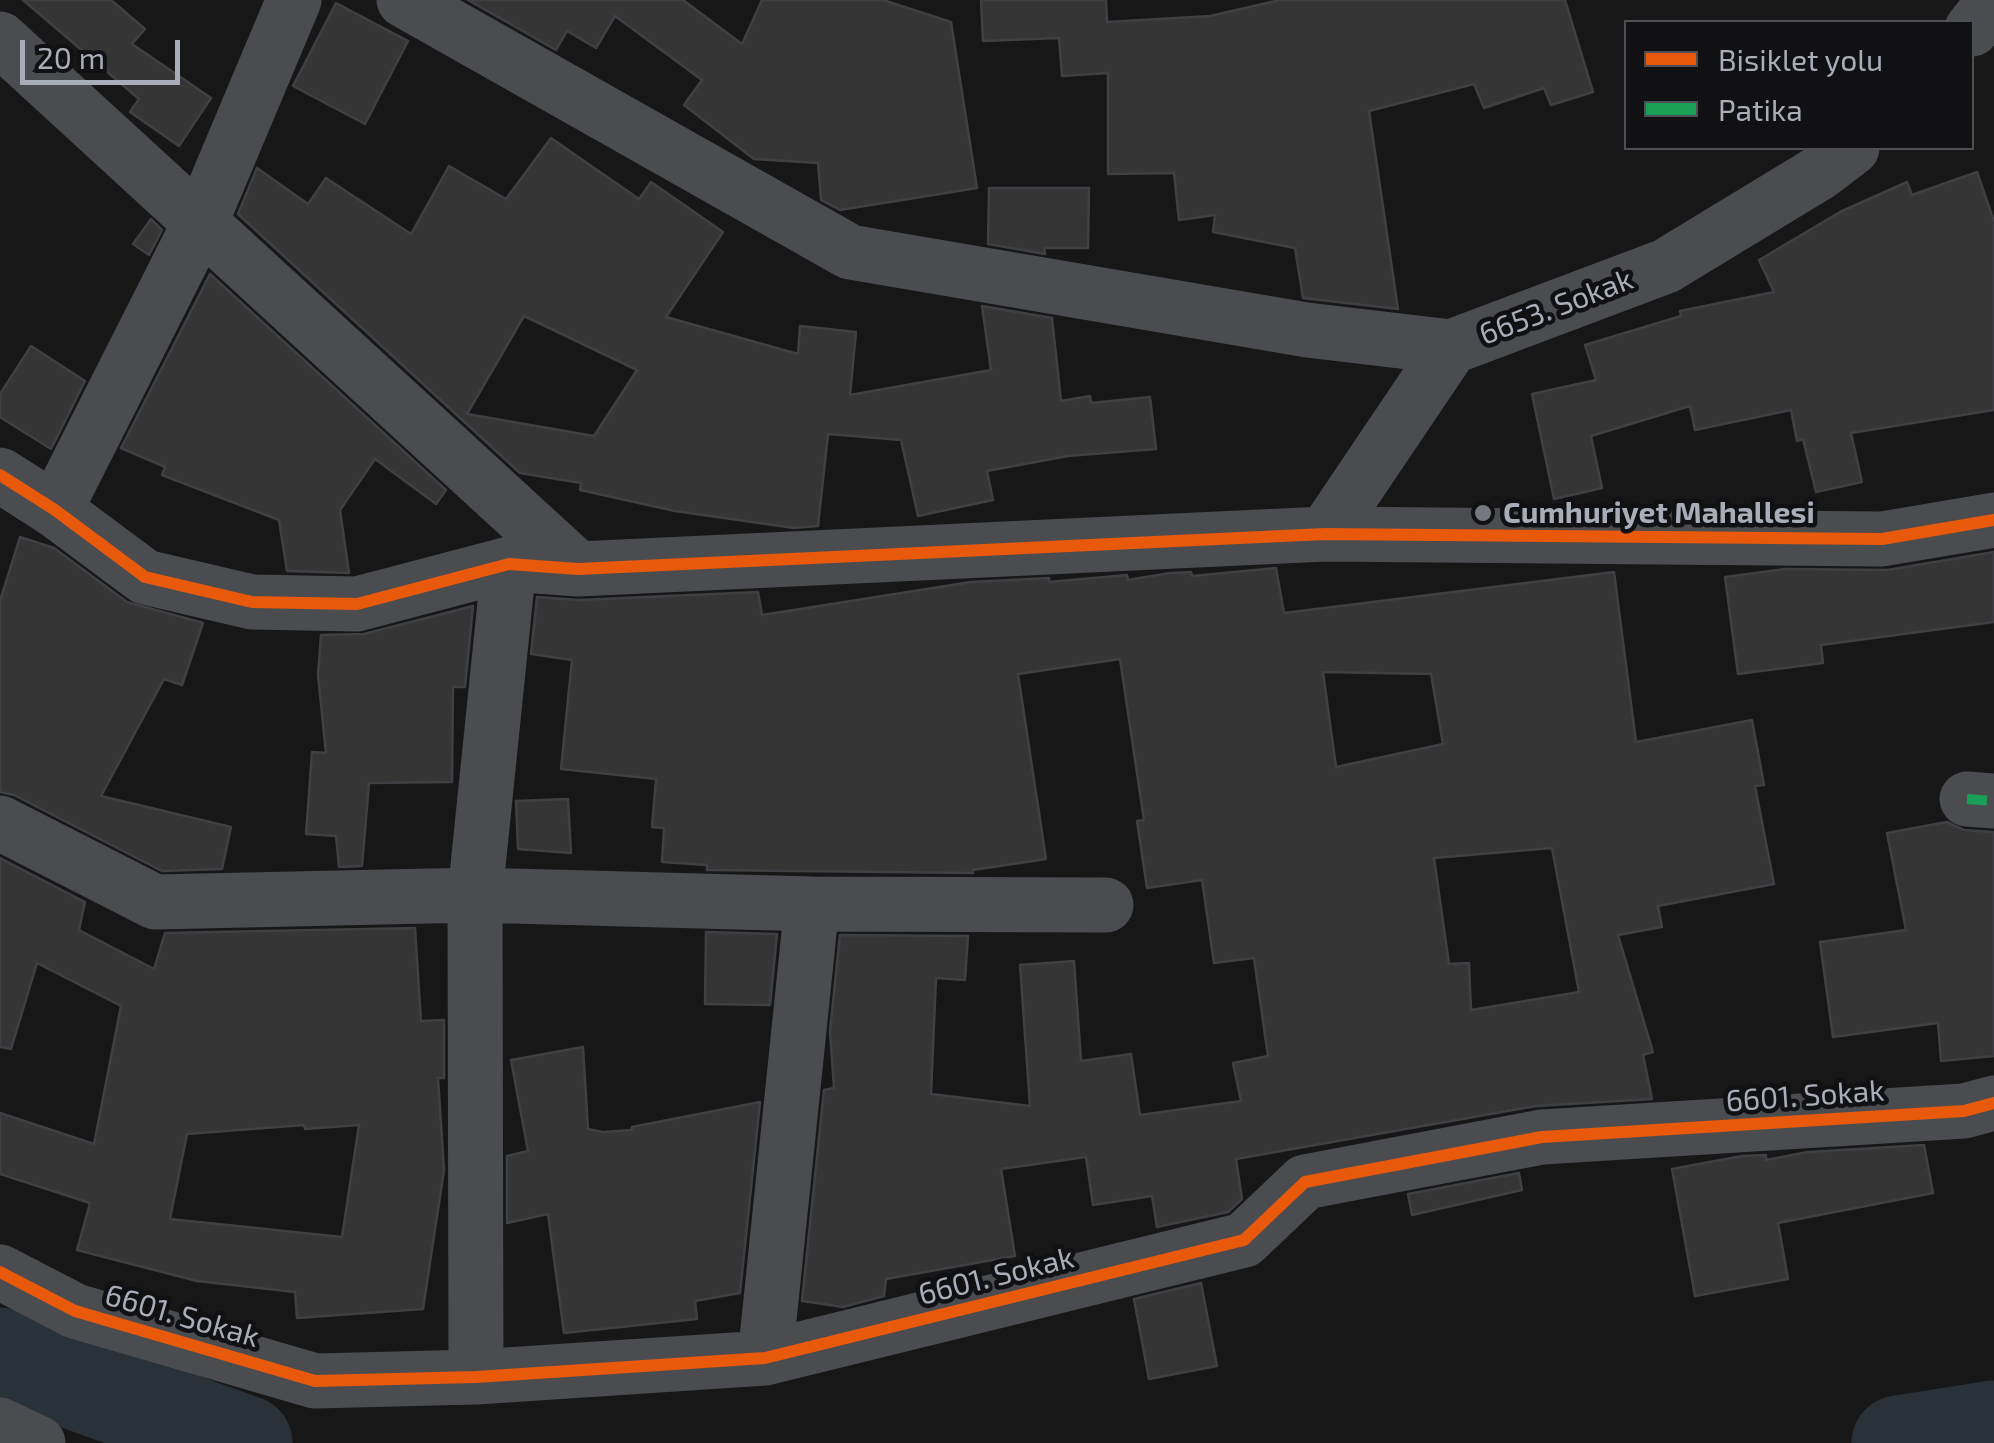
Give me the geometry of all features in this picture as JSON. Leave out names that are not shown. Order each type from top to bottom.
[{"type":"street","points":[[56,510],[200,221],[294,0]]},
{"type":"street","points":[[404,0],[850,252],[1307,330],[1451,347]]},
{"type":"street","points":[[1974,26],[1994,1]]},
{"type":"street","points":[[0,39],[578,568]]},
{"type":"street","name":"6653. Sokak","points":[[1325,534],[1451,347],[1666,266],[1820,173],[1849,150]]},
{"type":"street","points":[[0,475],[56,510],[145,578],[252,602],[357,604],[509,564],[578,568],[1325,534],[1882,539],[1994,520]]},
{"type":"street","points":[[476,1376],[475,895],[509,564]]},
{"type":"street","points":[[0,824],[155,902],[475,895],[812,904],[1106,905]]},
{"type":"street","points":[[765,1358],[812,904]]},
{"type":"street","name":"6601. Sokak","points":[[0,1272],[76,1311],[315,1381],[476,1376],[765,1358],[1244,1240],[1305,1182],[1542,1137],[1964,1111],[1994,1103]]},
{"type":"street","points":[[0,1425],[38,1443]]},
{"type":"building","points":[[23,0],[111,0],[145,29],[132,44],[211,98],[179,146],[130,112],[139,99]]},
{"type":"building","points":[[468,0],[683,0],[742,44],[762,0],[883,0],[951,22],[977,188],[840,210],[821,200],[818,163],[754,159],[684,105],[702,80],[615,16],[596,48],[567,31],[556,50]]},
{"type":"building","points":[[981,0],[1106,0],[1107,22],[1210,16],[1280,0],[1565,0],[1593,92],[1551,105],[1544,88],[1484,108],[1474,84],[1369,111],[1398,309],[1303,298],[1295,248],[1213,232],[1215,215],[1179,220],[1174,173],[1108,174],[1108,73],[1062,76],[1059,38],[983,41]]},
{"type":"building","points":[[336,3],[408,41],[365,124],[293,86]]},
{"type":"building","points":[[551,138],[639,199],[651,182],[723,232],[666,317],[798,354],[800,326],[856,332],[850,395],[991,370],[982,306],[1052,318],[1061,401],[1090,396],[1091,403],[1150,397],[1156,449],[1068,456],[987,471],[993,500],[918,516],[901,440],[828,434],[818,526],[794,528],[675,511],[580,490],[581,483],[520,473],[238,214],[257,168],[308,204],[326,178],[411,234],[449,166],[506,199]],"holes":[[[524,316],[637,370],[594,436],[467,414]]]},
{"type":"building","points":[[1977,172],[1994,221],[1994,410],[1851,433],[1862,482],[1816,492],[1803,439],[1797,441],[1791,410],[1695,430],[1690,406],[1591,436],[1602,488],[1554,499],[1532,394],[1596,380],[1585,345],[1681,316],[1680,311],[1774,292],[1759,260],[1840,212],[1907,182],[1912,195]]},
{"type":"building","points":[[989,188],[1089,188],[1088,248],[1044,248],[1045,254],[988,244]]},
{"type":"building","points":[[151,219],[162,230],[149,255],[133,244]]},
{"type":"building","points":[[210,274],[446,490],[436,504],[375,459],[340,510],[349,573],[287,571],[279,520],[162,475],[165,467],[121,448]]},
{"type":"building","points":[[31,346],[85,381],[51,449],[0,417],[0,394]]},
{"type":"building","points":[[20,537],[54,548],[127,602],[203,623],[182,685],[164,679],[101,796],[231,827],[222,869],[162,871],[14,795],[0,792],[0,601]]},
{"type":"building","points":[[1994,552],[1994,622],[1821,645],[1823,663],[1738,674],[1725,577],[1785,569],[1887,570]]},
{"type":"building","points":[[1276,568],[1284,613],[1614,572],[1636,742],[1752,720],[1764,785],[1755,786],[1774,884],[1658,906],[1662,927],[1618,935],[1653,1052],[1643,1055],[1652,1099],[1536,1106],[1236,1159],[1242,1199],[1228,1212],[1157,1227],[1152,1196],[1093,1205],[1086,1157],[1001,1169],[1015,1256],[886,1279],[884,1296],[843,1307],[802,1301],[824,1090],[834,1088],[830,1031],[840,935],[968,936],[965,980],[936,978],[931,1094],[1030,1106],[1020,965],[1074,961],[1081,1061],[1131,1054],[1140,1115],[1241,1101],[1233,1063],[1268,1056],[1254,958],[1214,963],[1202,880],[1147,888],[1137,821],[1144,820],[1120,659],[1018,674],[1046,859],[973,873],[707,870],[707,865],[662,862],[664,828],[652,827],[656,779],[561,769],[572,660],[531,654],[537,597],[579,600],[758,592],[762,615],[971,582],[1049,578],[1049,582],[1127,575],[1128,580],[1191,572],[1192,576]],"holes":[[[1323,672],[1431,674],[1443,744],[1336,767]],[[1552,848],[1579,992],[1471,1010],[1469,963],[1449,964],[1434,858]]]},
{"type":"building","points":[[473,606],[465,687],[453,687],[452,782],[369,783],[362,866],[339,867],[336,836],[306,834],[312,752],[326,753],[318,675],[321,635],[364,634]]},
{"type":"building","points":[[568,799],[571,853],[518,849],[516,801]]},
{"type":"building","points":[[1947,822],[1964,830],[1993,832],[1994,1056],[1941,1061],[1938,1023],[1833,1037],[1820,942],[1906,930],[1887,833]]},
{"type":"building","points":[[0,858],[85,902],[79,930],[154,969],[165,933],[415,928],[421,1021],[444,1020],[444,1078],[438,1078],[444,1170],[423,1309],[297,1318],[295,1292],[197,1281],[77,1250],[90,1203],[0,1174],[0,1113],[94,1144],[121,1006],[37,963],[11,1049],[0,1047]],"holes":[[[304,1125],[305,1129],[359,1125],[342,1237],[170,1219],[187,1134]]]},
{"type":"building","points":[[706,932],[777,934],[770,1005],[705,1004]]},
{"type":"building","points":[[583,1047],[588,1129],[632,1130],[760,1102],[740,1293],[695,1301],[697,1319],[564,1333],[548,1214],[507,1223],[507,1156],[528,1151],[511,1060]]},
{"type":"building","points":[[1924,1145],[1933,1193],[1778,1223],[1788,1279],[1695,1296],[1672,1169],[1742,1156],[1766,1155],[1766,1160],[1808,1152]]},
{"type":"building","points":[[1519,1173],[1522,1190],[1412,1215],[1408,1194]]},
{"type":"building","points":[[1201,1283],[1217,1366],[1149,1379],[1134,1299]]},
{"type":"waterway","points":[[0,1355],[245,1443]]},
{"type":"waterway","points":[[1899,1443],[1994,1428]]},
{"type":"marked path","points":[[1967,799],[1994,801]]},
{"type":"cycle path","points":[[0,475],[55,510],[145,577],[252,602],[357,604],[509,564],[578,569],[1325,534],[1882,539],[1994,520]]},
{"type":"cycle path","points":[[0,1272],[75,1311],[315,1381],[476,1377],[765,1358],[1244,1240],[1305,1182],[1542,1137],[1964,1111],[1994,1103]]},
{"type":"place","name":"Cumhuriyet Mahallesi","points":[[1483,513]]}]
